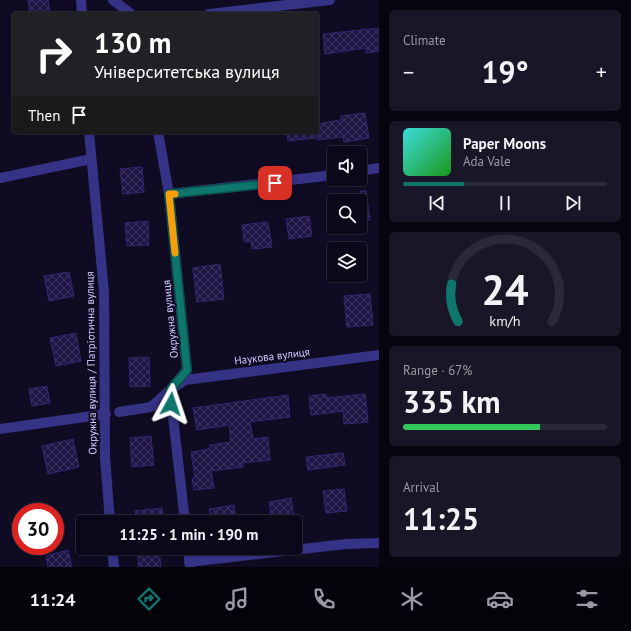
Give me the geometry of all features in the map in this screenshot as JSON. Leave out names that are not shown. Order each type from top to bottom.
[{"type":"street","points":[[81,0],[82,12]]},
{"type":"street","points":[[113,0],[128,12]]},
{"type":"street","points":[[226,12],[330,0]]},
{"type":"street","name":"Окружна вулиця / Патріотична вулиця","points":[[89,134],[104,292],[106,457],[110,515]]},
{"type":"street","name":"Окружна вулиця","points":[[158,134],[169,194],[187,370],[170,390]]},
{"type":"street","points":[[0,178],[91,159]]},
{"type":"street","points":[[367,170],[379,168]]},
{"type":"street","points":[[169,194],[327,176]]},
{"type":"street","name":"Наукова вулиця","points":[[170,390],[185,380],[196,378],[379,355]]},
{"type":"street","points":[[119,412],[151,407],[170,390]]},
{"type":"street","points":[[170,390],[184,515]]},
{"type":"street","points":[[0,429],[106,414]]},
{"type":"street","points":[[189,564],[346,544],[379,543]]},
{"type":"street","points":[[113,555],[114,567]]},
{"type":"building","points":[[28,0],[48,0],[50,12],[30,12]]},
{"type":"building","points":[[379,28],[379,51],[366,53],[366,48],[325,54],[323,34]]},
{"type":"building","points":[[365,113],[369,138],[344,142],[343,137],[317,140],[317,134],[319,134],[319,124],[341,120],[341,116]]},
{"type":"building","points":[[287,134],[315,134],[315,138],[288,141]]},
{"type":"building","points":[[142,167],[144,192],[123,194],[120,169]]},
{"type":"building","points":[[360,191],[366,191],[366,194],[360,194]]},
{"type":"building","points":[[367,198],[370,220],[367,221]]},
{"type":"building","points":[[309,216],[312,236],[289,239],[286,219]]},
{"type":"building","points":[[148,221],[149,245],[127,246],[125,223]]},
{"type":"building","points":[[268,222],[272,247],[252,249],[251,241],[244,242],[242,225]]},
{"type":"building","points":[[220,264],[224,299],[197,302],[193,268]]},
{"type":"building","points":[[69,272],[74,296],[49,301],[44,276]]},
{"type":"building","points":[[370,294],[373,325],[347,327],[344,296]]},
{"type":"building","points":[[76,333],[81,361],[56,366],[50,338]]},
{"type":"building","points":[[149,357],[150,386],[130,387],[129,358]]},
{"type":"building","points":[[47,386],[50,403],[32,406],[29,389]]},
{"type":"building","points":[[326,394],[327,398],[365,394],[368,422],[344,424],[343,411],[311,415],[309,396]]},
{"type":"building","points":[[288,395],[290,417],[250,422],[253,439],[268,437],[270,460],[243,463],[243,467],[211,471],[214,488],[194,490],[192,479],[195,478],[191,452],[210,449],[210,445],[231,442],[229,425],[197,430],[193,408]]},
{"type":"building","points":[[151,436],[154,465],[132,467],[130,438]]},
{"type":"building","points":[[73,439],[79,467],[48,474],[42,446]]},
{"type":"building","points":[[343,453],[345,465],[308,470],[306,457]]},
{"type":"building","points":[[344,489],[347,511],[326,513],[323,491]]},
{"type":"building","points":[[291,498],[294,515],[271,515],[269,502]]},
{"type":"building","points":[[234,505],[235,515],[210,515],[209,509]]},
{"type":"building","points":[[162,508],[163,515],[136,515],[135,511]]},
{"type":"building","points":[[68,550],[72,567],[48,567],[46,556],[64,555],[64,551]]},
{"type":"building","points":[[138,555],[160,555],[161,567],[139,567]]},
{"type":"slow traffic","points":[[175,194],[169,194],[175,253]]},
{"type":"route","points":[[171,404],[170,390],[187,370],[169,194],[275,183]]}]
